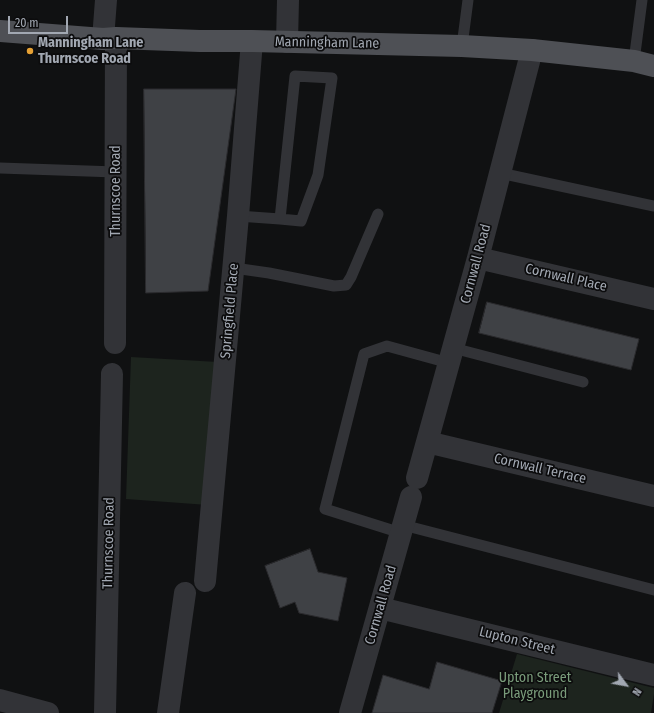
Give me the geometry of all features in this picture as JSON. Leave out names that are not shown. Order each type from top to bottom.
[{"type":"main road","name":"Manningham Lane","points":[[0,31],[109,39],[462,46],[532,50],[644,64]]},
{"type":"street","name":"Thurnscoe Road","points":[[106,0],[116,172],[115,343]]},
{"type":"street","points":[[286,42],[288,0]]},
{"type":"street","name":"Springfield Place","points":[[205,581],[234,268],[252,41]]},
{"type":"street","name":"Cornwall Road","points":[[350,713],[478,258],[532,50]]},
{"type":"street","name":"Cornwall Place","points":[[478,258],[654,299]]},
{"type":"street","name":"Thurnscoe Road","points":[[105,713],[112,374]]},
{"type":"street","name":"Cornwall Terrace","points":[[427,442],[654,496]]},
{"type":"street","points":[[168,713],[185,593]]},
{"type":"street","name":"Lupton Street","points":[[380,608],[654,675]]},
{"type":"street","points":[[0,700],[48,713]]},
{"type":"lane","points":[[462,46],[468,0]]},
{"type":"lane","points":[[642,0],[644,64]]},
{"type":"lane","points":[[238,216],[280,218],[301,221],[318,175],[332,78],[295,76],[280,218]]},
{"type":"lane","points":[[0,168],[116,172]]},
{"type":"lane","points":[[500,173],[654,206]]},
{"type":"lane","points":[[234,268],[269,273],[334,286],[346,285],[351,277],[378,214]]},
{"type":"lane","points":[[583,382],[451,356],[387,346],[364,354],[325,509],[654,590]]},
{"type":"green space","points":[[131,357],[218,362],[208,505],[126,499]]},
{"type":"green space","name":"Upton Street Playground","points":[[517,654],[654,688],[651,713],[499,713]]},
{"type":"building","points":[[144,89],[236,89],[208,291],[146,293]]},
{"type":"building","points":[[487,302],[639,339],[631,370],[479,333]]},
{"type":"building","points":[[310,549],[318,572],[347,578],[338,621],[299,613],[295,602],[280,608],[265,566]]},
{"type":"building","points":[[437,662],[502,681],[492,713],[372,713],[383,675],[429,689]]},
{"type":"place","name":"Manningham Lane Thurnscoe Road","points":[[30,51]]}]
